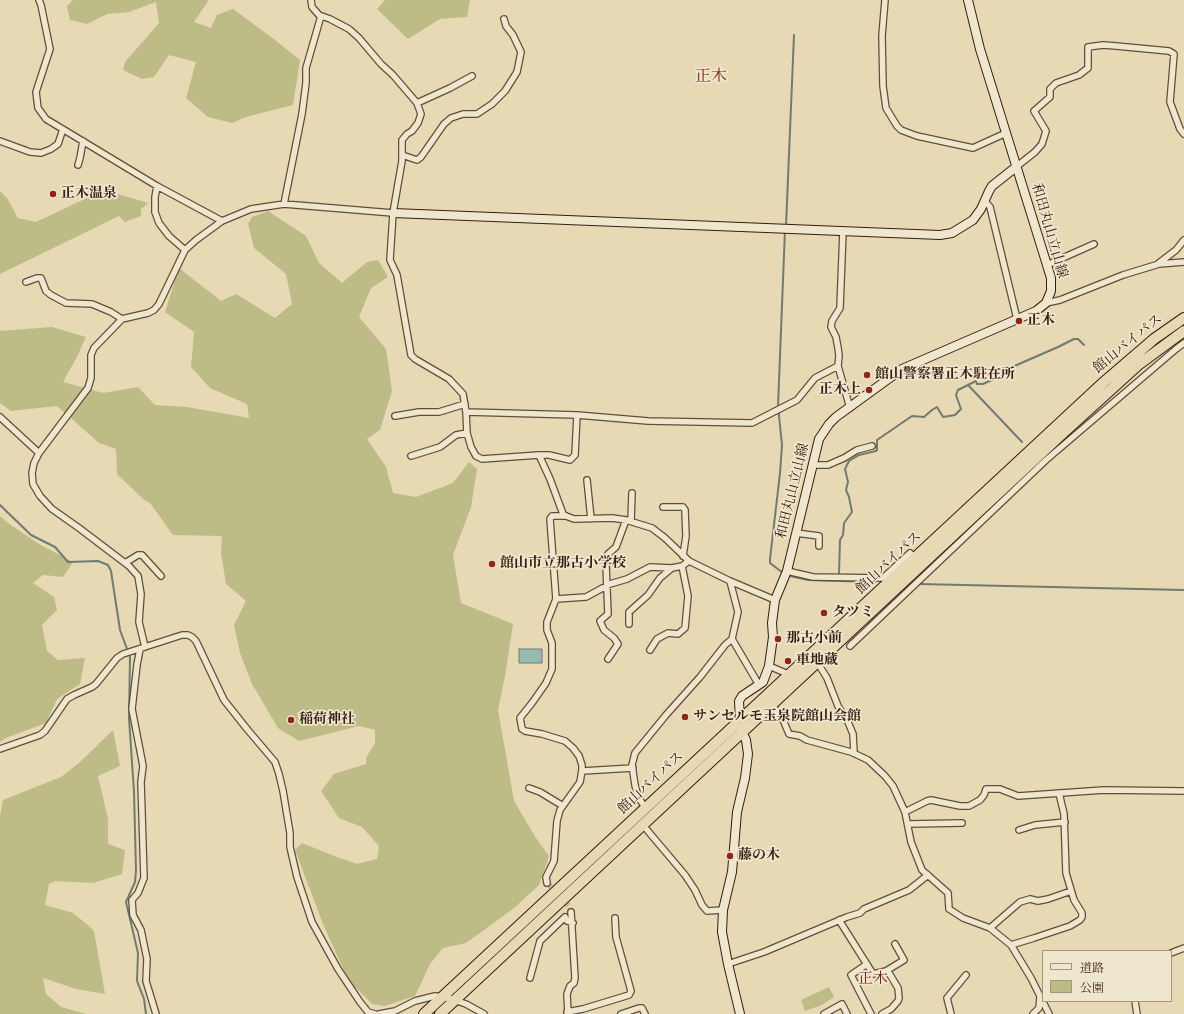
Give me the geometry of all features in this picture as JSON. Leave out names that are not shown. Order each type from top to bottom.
[{"type":"highway","name":"館山バイパス","points":[[424,1014],[740,721],[788,674],[1104,382],[1154,339],[1184,318]]},
{"type":"highway","name":"館山バイパス","points":[[440,1014],[642,824],[1121,380],[1157,350],[1184,331]]},
{"type":"main road","name":"和田丸山立山線","points":[[738,1013],[722,932],[723,910],[732,872],[737,812],[745,778],[748,754],[746,740],[742,732],[740,721],[739,701],[742,696],[763,682],[767,675],[773,637],[772,623],[775,600],[787,572],[816,446],[823,431],[829,424],[902,369],[1036,311],[1046,303],[1051,291],[1046,265],[974,30],[968,0]]},
{"type":"main road","points":[[393,213],[932,235],[952,233],[973,220],[981,210],[992,186],[1016,167]]},
{"type":"street","points":[[39,0],[50,49],[36,92],[38,108],[46,119],[157,186],[222,221]]},
{"type":"street","points":[[311,0],[312,7],[319,16],[349,29],[359,38],[381,64],[394,75],[417,103],[421,114],[418,123],[402,140],[402,155],[393,213],[390,260],[397,275],[411,355],[415,359],[449,379],[463,394],[467,433],[471,447],[476,456],[482,459],[549,455],[570,460],[574,455],[577,415]]},
{"type":"street","points":[[885,0],[882,36],[883,86],[886,108],[897,126],[901,130],[917,136],[973,148],[1006,133]]},
{"type":"street","points":[[284,204],[302,114],[306,82],[306,68],[321,16]]},
{"type":"street","points":[[402,155],[417,160],[421,157],[444,124],[451,118],[463,114],[477,114],[492,104],[506,91],[517,72],[522,52],[513,35],[506,26],[504,19]]},
{"type":"street","points":[[1016,167],[1035,152],[1042,144],[1046,131],[1034,111],[1050,97],[1050,89],[1056,83],[1079,75],[1088,68],[1088,47],[1103,45],[1116,46],[1169,51],[1174,54],[1170,102],[1180,129],[1184,134]]},
{"type":"street","points":[[417,103],[472,76]]},
{"type":"street","points":[[0,141],[30,152],[41,152],[51,149],[58,144],[63,129]]},
{"type":"street","points":[[78,165],[83,141]]},
{"type":"street","points":[[157,186],[155,212],[159,223],[169,236],[185,250]]},
{"type":"street","points":[[985,201],[990,207],[1017,319]]},
{"type":"street","points":[[156,1014],[146,981],[147,958],[141,930],[133,915],[132,900],[138,893],[144,878],[140,782],[143,766],[132,709],[137,665],[143,648],[140,622],[140,585],[138,576],[125,563],[52,509],[40,496],[33,484],[32,473],[34,463],[39,453],[88,388],[91,378],[91,355],[94,348],[122,319],[148,313],[154,310],[185,250],[222,221],[251,209],[284,204],[393,213]]},
{"type":"street","points":[[843,231],[840,308],[832,321],[831,327],[836,337],[839,355],[838,366],[850,408]]},
{"type":"street","points":[[1159,264],[1176,250],[1184,240]]},
{"type":"street","points":[[1046,265],[1094,244]]},
{"type":"street","points":[[1046,303],[1060,300],[1123,275],[1159,264],[1184,262]]},
{"type":"street","points":[[26,282],[41,278],[46,291],[66,303],[92,304],[111,312],[122,319]]},
{"type":"street","points":[[850,646],[1046,460],[1184,343]]},
{"type":"street","points":[[466,412],[577,415],[648,421],[752,423],[797,400],[814,378],[838,366]]},
{"type":"street","points":[[395,416],[419,412],[439,412],[465,404]]},
{"type":"street","points":[[0,417],[39,453]]},
{"type":"street","points":[[411,456],[440,447],[456,435],[467,433]]},
{"type":"street","points":[[812,465],[828,464],[844,458],[857,450],[872,446]]},
{"type":"street","points":[[539,455],[563,514],[566,516]]},
{"type":"street","points":[[587,480],[591,519]]},
{"type":"street","points":[[608,659],[618,644],[614,638],[604,630],[600,621],[608,614],[606,565],[608,554],[616,547],[628,520],[632,493]]},
{"type":"street","points":[[663,507],[683,507],[685,510],[686,536],[683,556]]},
{"type":"street","points":[[547,883],[546,877],[554,861],[557,821],[560,810],[580,782],[582,771],[579,756],[573,748],[565,742],[542,734],[525,731],[522,729],[520,723],[520,718],[546,683],[552,669],[552,643],[547,630],[547,622],[556,599],[550,518],[552,516],[566,516],[574,519],[628,520],[652,528],[689,561],[730,581],[775,600]]},
{"type":"street","points":[[796,533],[819,536],[818,546]]},
{"type":"street","points":[[787,572],[813,577],[883,578],[910,553],[915,558]]},
{"type":"street","points":[[125,563],[138,555],[142,555],[161,576]]},
{"type":"street","points":[[556,599],[586,597],[650,567],[672,568],[682,566],[689,561]]},
{"type":"street","points":[[650,650],[657,640],[668,633],[678,634],[685,628],[688,596],[682,566]]},
{"type":"street","points":[[629,624],[629,612],[648,595],[660,578],[672,568]]},
{"type":"street","points":[[645,808],[638,797],[633,768],[635,753],[700,677],[725,645],[732,639],[738,612],[730,581]]},
{"type":"street","points":[[0,749],[40,735],[45,731],[67,699],[96,684],[117,658],[123,654],[182,635],[192,637],[196,641],[224,700],[274,762],[283,790],[290,833],[290,847],[297,877],[312,922],[338,969],[360,1002],[368,1012],[375,1014]]},
{"type":"street","points":[[732,639],[759,685]]},
{"type":"street","points":[[817,662],[827,678],[838,706],[848,722],[853,734],[854,753]]},
{"type":"street","points":[[769,666],[788,674]]},
{"type":"street","points":[[771,705],[781,715],[789,734],[854,753],[868,760],[885,776],[893,786],[905,812],[909,835],[922,870],[948,893],[949,909],[963,918],[990,928],[1011,945],[1042,996],[1039,1008],[1033,1014]]},
{"type":"street","points":[[582,771],[633,768]]},
{"type":"street","points":[[528,788],[540,792],[563,806]]},
{"type":"street","points":[[905,812],[931,800],[960,806],[969,806],[980,800],[986,789],[1000,789],[1018,796],[1104,790],[1184,791]]},
{"type":"street","points":[[1011,945],[1070,926],[1080,920],[1082,913],[1074,900],[1066,873],[1064,810],[1059,793]]},
{"type":"street","points":[[1019,830],[1035,825],[1065,822]]},
{"type":"street","points":[[908,824],[962,823]]},
{"type":"street","points":[[642,824],[685,875],[707,911],[723,910]]},
{"type":"street","points":[[728,964],[764,952],[839,920],[860,914],[864,909],[909,890],[928,875]]},
{"type":"street","points":[[990,928],[1020,902],[1030,899],[1038,901],[1048,899],[1071,891]]},
{"type":"street","points":[[571,912],[573,923],[575,981],[568,990],[567,994],[568,1013],[630,994],[631,991],[616,937],[615,918]]},
{"type":"street","points":[[530,978],[540,941],[565,917],[567,921],[573,923]]},
{"type":"street","points":[[839,920],[873,974],[886,971],[904,960],[895,944]]},
{"type":"street","points":[[1172,953],[1184,948]]},
{"type":"street","points":[[867,964],[851,975],[871,1014]]},
{"type":"street","points":[[882,1014],[895,1006],[899,998],[898,988],[886,971]]},
{"type":"street","points":[[951,1014],[947,998],[966,975]]},
{"type":"street","points":[[379,1014],[395,1011],[404,1005],[424,998],[442,997],[466,1004],[484,1014]]},
{"type":"street","points":[[1044,1002],[1049,1014]]},
{"type":"street","points":[[1136,1002],[1137,1014]]},
{"type":"street","points":[[824,1014],[842,1004],[847,1014]]},
{"type":"street","points":[[621,1014],[642,1008],[645,1014]]},
{"type":"green space","points":[[73,0],[209,0],[194,22],[211,28],[217,15],[233,9],[300,60],[293,105],[246,117],[232,123],[208,117],[186,98],[196,62],[169,55],[154,77],[142,79],[123,70],[125,62],[159,23],[156,2],[129,12],[107,14],[87,24],[70,20],[67,6]]},
{"type":"green space","points":[[385,0],[470,0],[467,17],[440,19],[408,39],[377,9]]},
{"type":"green space","points":[[0,191],[7,198],[18,218],[36,222],[89,197],[108,191],[148,203],[141,209],[141,216],[125,222],[119,216],[0,274]]},
{"type":"green space","points":[[268,211],[306,236],[319,263],[342,283],[367,262],[378,260],[388,277],[371,288],[359,317],[386,349],[392,391],[380,430],[367,439],[386,467],[393,493],[416,497],[453,483],[469,462],[477,469],[471,507],[453,555],[461,603],[513,624],[498,710],[514,801],[536,838],[549,856],[539,885],[513,909],[466,943],[443,948],[430,964],[415,996],[385,1006],[372,1004],[348,980],[323,924],[295,850],[302,843],[357,864],[377,859],[379,846],[362,827],[339,818],[321,791],[334,774],[366,764],[366,758],[375,743],[375,730],[359,726],[299,741],[278,728],[252,684],[240,653],[234,625],[246,601],[226,584],[221,553],[222,536],[173,535],[150,503],[144,500],[117,474],[116,449],[99,443],[57,406],[11,411],[0,403],[0,331],[52,327],[86,337],[63,382],[103,393],[138,387],[155,405],[187,407],[249,418],[247,404],[210,388],[191,367],[194,332],[165,312],[179,268],[221,301],[236,294],[275,318],[292,304],[286,274],[254,248],[248,224],[252,217]]},
{"type":"green space","points":[[0,516],[39,544],[73,562],[63,577],[43,575],[33,583],[54,597],[57,610],[42,625],[47,651],[58,660],[85,658],[80,684],[57,699],[46,723],[6,738],[0,742]]},
{"type":"green space","points":[[113,730],[120,766],[98,776],[108,819],[108,844],[125,850],[122,874],[93,883],[55,881],[49,884],[45,905],[73,913],[94,931],[105,994],[76,989],[43,978],[46,994],[61,1007],[86,1014],[0,1014],[0,816],[3,800],[61,777],[80,762]]},
{"type":"green space","points":[[829,987],[834,997],[822,1005],[805,1011],[801,1000]]},
{"type":"water","points":[[519,649],[542,649],[542,663],[519,663]]},
{"type":"waterway","points":[[786,226],[794,35]]},
{"type":"waterway","points":[[783,573],[770,563],[770,559],[782,445],[778,406],[785,230]]},
{"type":"waterway","points":[[839,573],[840,540],[843,535],[844,523],[852,512],[846,490],[848,482],[845,469],[849,461],[859,455],[876,451],[877,440],[912,416],[924,417],[937,407],[943,417],[955,415],[961,409],[956,395],[958,390],[976,381],[977,384],[983,384],[998,377],[1003,371],[1074,339],[1078,339],[1084,345]]},
{"type":"waterway","points":[[968,385],[1022,442]]},
{"type":"waterway","points":[[0,505],[31,535],[55,547],[68,562],[98,561],[108,565],[111,571],[120,630],[130,657],[129,718],[134,792],[136,870],[135,882],[126,902],[138,953],[137,981],[144,999],[146,1014]]},
{"type":"waterway","points":[[790,576],[808,580],[875,582]]},
{"type":"waterway","points":[[919,584],[1184,590]]},
{"type":"tunnel","points":[[547,883],[570,907],[571,912]]},
{"type":"place","name":"正木温泉","points":[[53,194]]},
{"type":"place","name":"正木","points":[[1019,321]]},
{"type":"place","name":"館山警察署正木駐在所","points":[[867,375]]},
{"type":"place","name":"正木上","points":[[869,390]]},
{"type":"place","name":"館山市立那古小学校","points":[[492,564]]},
{"type":"place","name":"タツミ","points":[[824,613]]},
{"type":"place","name":"那古小前","points":[[778,639]]},
{"type":"place","name":"車地蔵","points":[[788,661]]},
{"type":"place","name":"サンセルモ玉泉院館山会館","points":[[685,717]]},
{"type":"place","name":"稲荷神社","points":[[291,720]]},
{"type":"place","name":"藤の木","points":[[730,856]]},
{"type":"district","name":"正木","points":[[711,77]]},
{"type":"district","name":"正木","points":[[873,979]]}]
